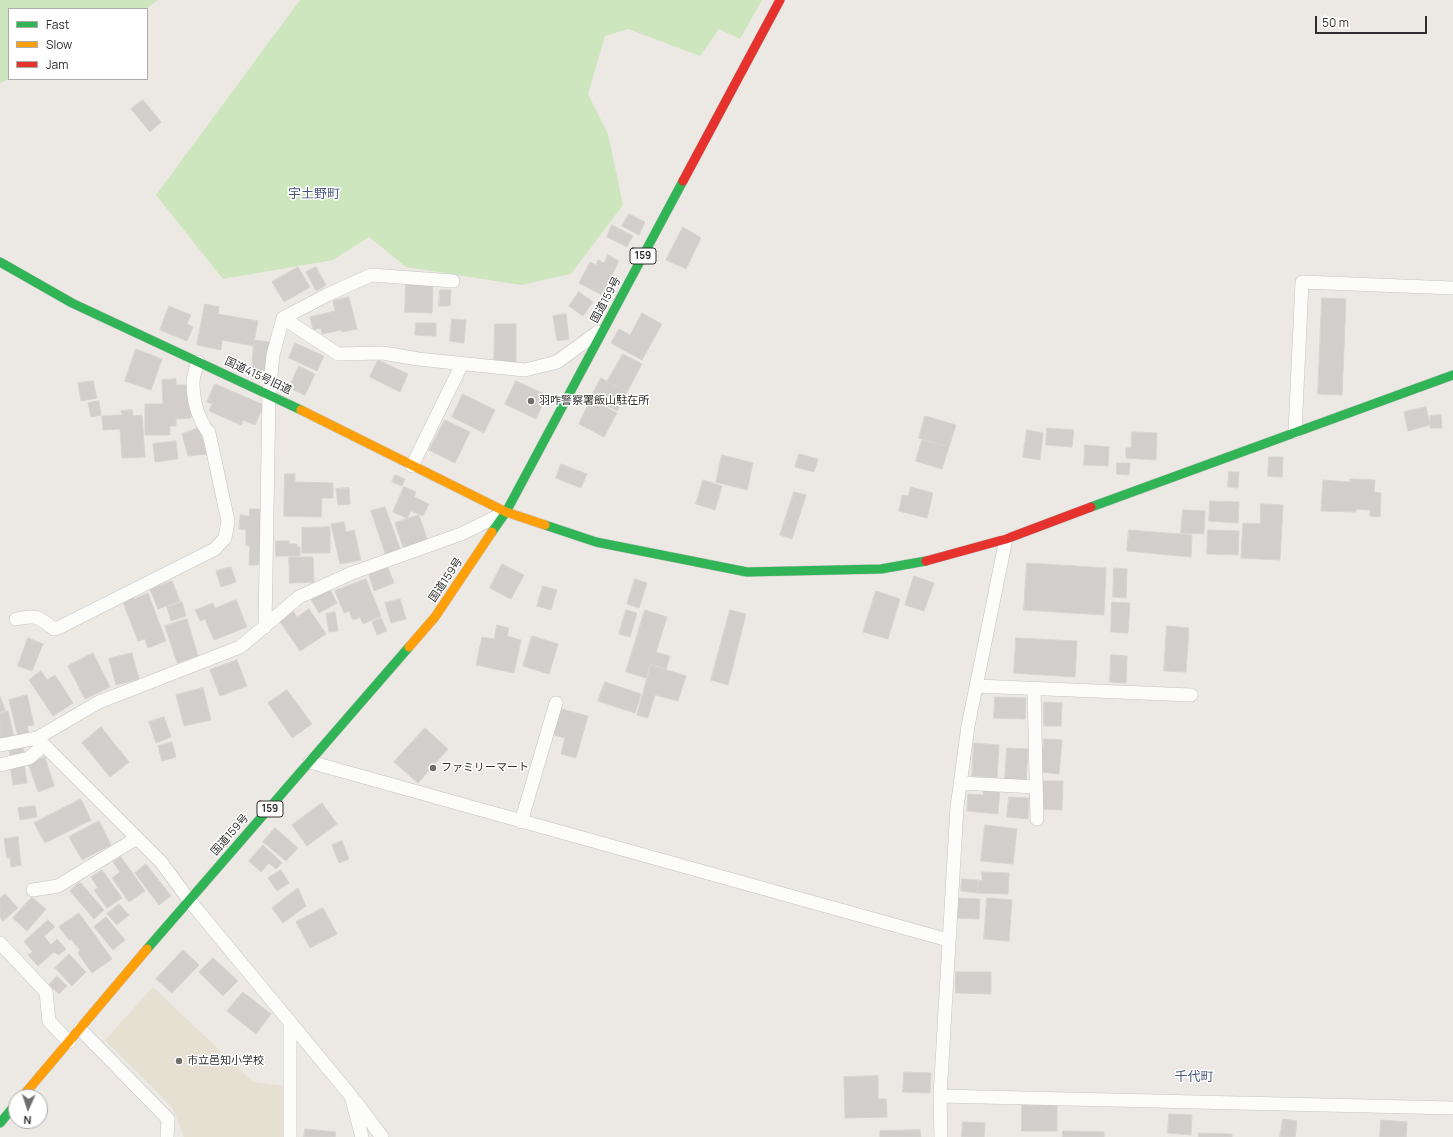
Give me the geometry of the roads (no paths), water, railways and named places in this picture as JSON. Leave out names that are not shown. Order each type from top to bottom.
[{"type":"main road","name":"国道159号","points":[[29,1089],[435,617],[506,512],[780,0]]},
{"type":"main road","name":"国道415号旧道","points":[[0,262],[72,303],[269,394],[506,512],[596,542],[747,572],[881,569],[939,559],[1006,539],[1160,480],[1453,375]]},
{"type":"street","points":[[265,627],[269,394],[273,355],[283,318],[327,294],[371,275],[453,281]]},
{"type":"street","points":[[1295,432],[1302,282],[1453,288]]},
{"type":"street","points":[[283,318],[338,354],[383,353],[462,364],[525,370],[557,362],[606,326]]},
{"type":"street","points":[[16,619],[32,616],[44,621],[54,629],[60,627],[215,548],[225,538],[228,521],[209,433],[202,425],[192,382],[198,362]]},
{"type":"street","points":[[412,466],[462,364]]},
{"type":"street","points":[[0,765],[29,758],[40,742],[99,702],[240,647],[299,597],[352,573],[461,534],[506,512]]},
{"type":"street","points":[[941,1137],[940,1096],[957,807],[968,726],[1006,539]]},
{"type":"street","points":[[976,686],[1191,695]]},
{"type":"street","points":[[1034,689],[1037,819]]},
{"type":"street","points":[[521,822],[556,703]]},
{"type":"street","points":[[0,746],[40,742]]},
{"type":"street","points":[[40,742],[161,862],[290,1024],[351,1096],[382,1137]]},
{"type":"street","points":[[310,762],[948,940]]},
{"type":"street","points":[[960,782],[1036,787]]},
{"type":"street","points":[[33,890],[58,886],[137,838]]},
{"type":"street","points":[[0,943],[46,992],[49,1021],[69,1042]]},
{"type":"street","points":[[290,1024],[290,1137]]},
{"type":"street","points":[[80,1029],[168,1119],[167,1137]]},
{"type":"street","points":[[351,1096],[362,1137]]},
{"type":"street","points":[[940,1096],[1453,1108]]},
{"type":"place","name":"羽咋警察署飯山駐在所","points":[[531,401]]},
{"type":"place","name":"ファミリーマート","points":[[433,768]]},
{"type":"place","name":"市立邑知小学校","points":[[179,1061]]},
{"type":"district","name":"宇土野町","points":[[314,194]]},
{"type":"district","name":"千代町","points":[[1194,1077]]}]
